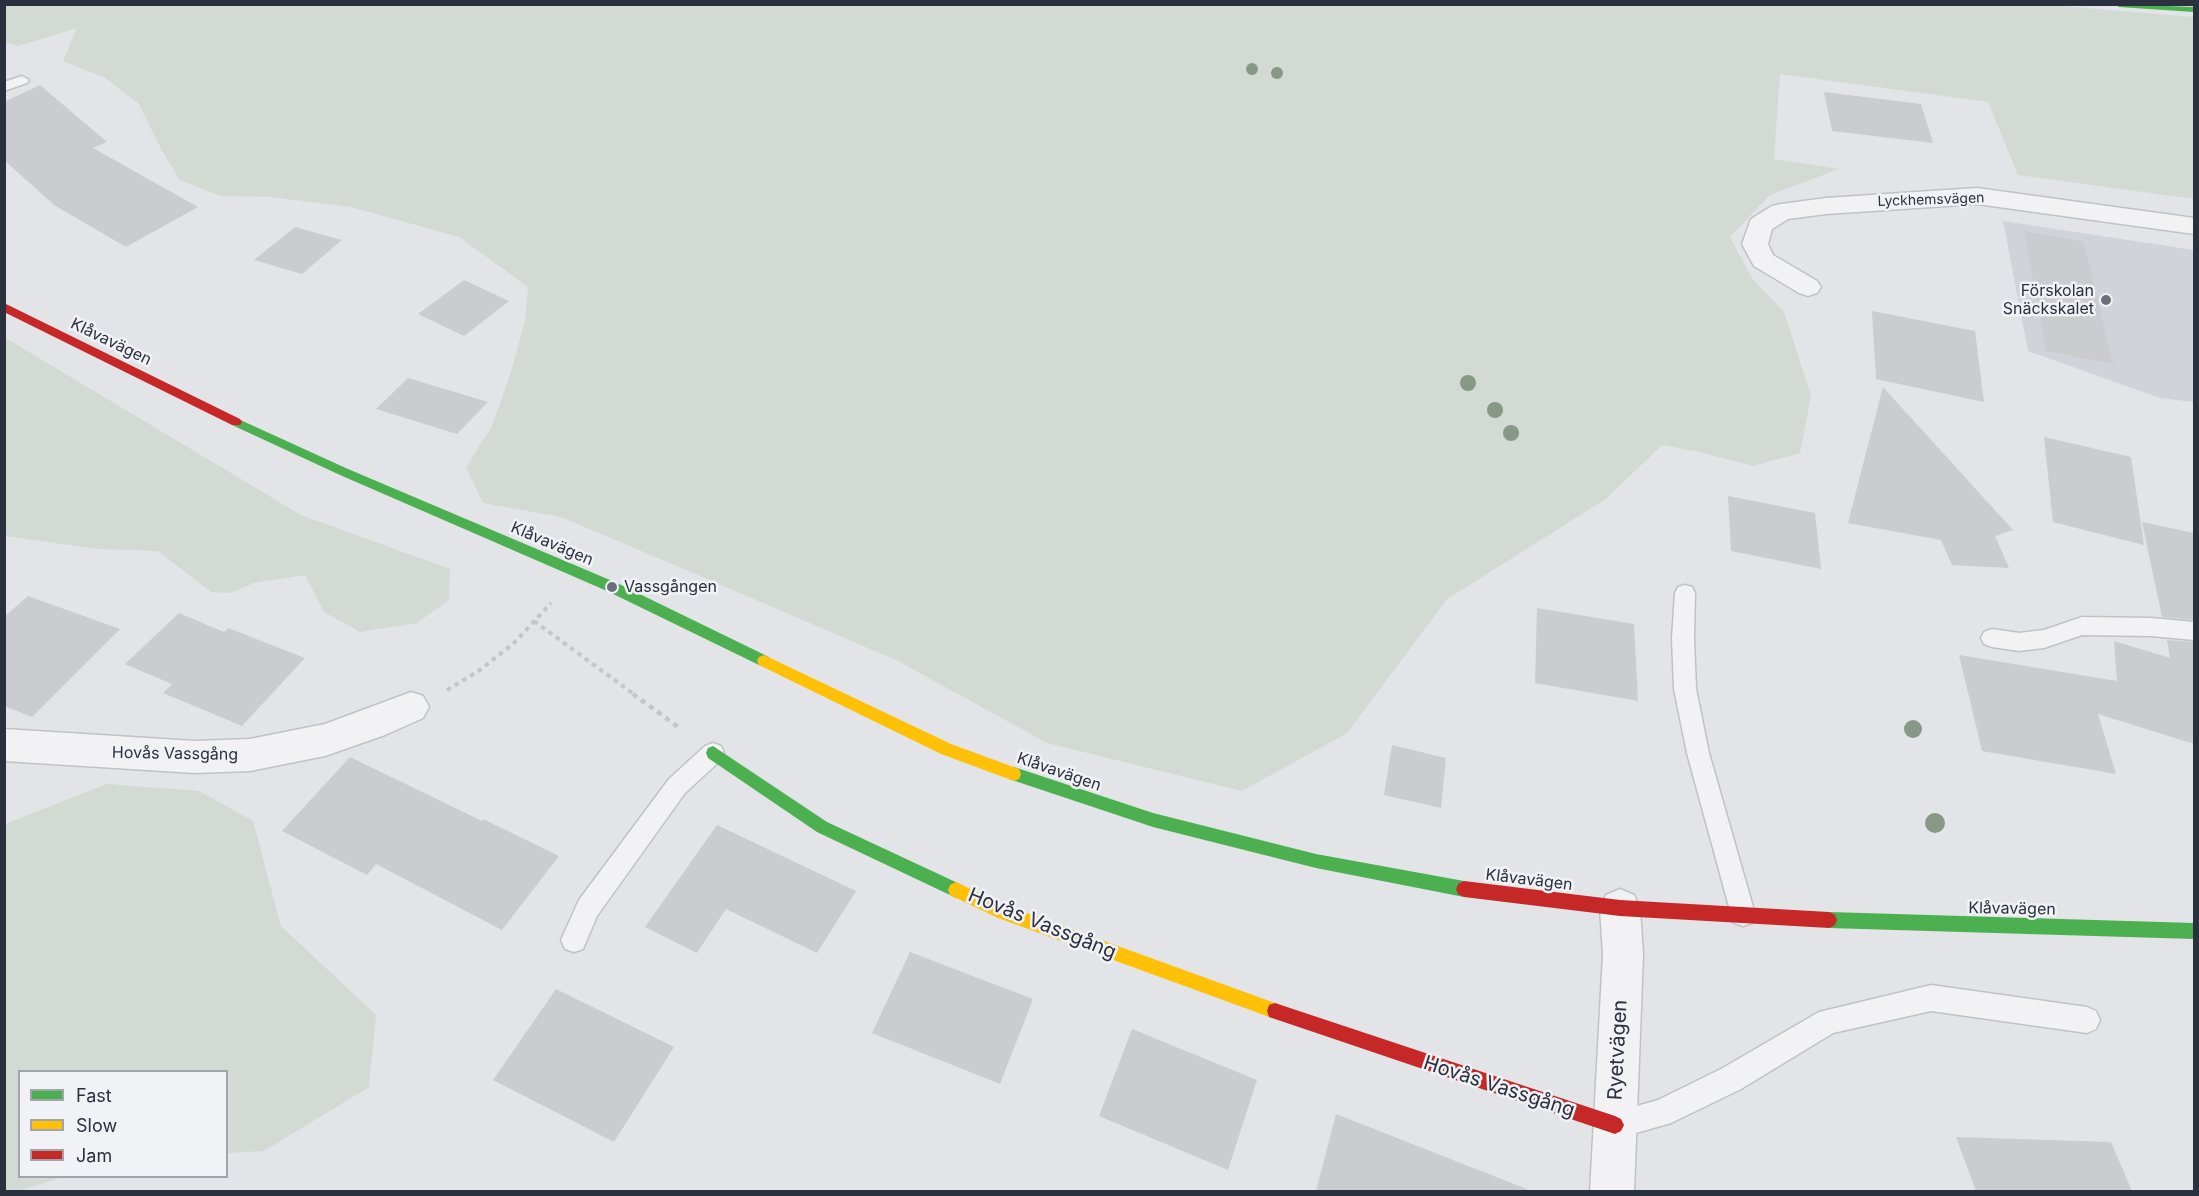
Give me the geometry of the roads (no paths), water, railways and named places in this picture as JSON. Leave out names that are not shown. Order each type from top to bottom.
[{"type":"street","points":[[2119,4],[2194,10]]},
{"type":"street","name":"Lyckhemsvägen","points":[[1809,287],[1763,260],[1755,244],[1760,225],[1781,212],[1826,206],[1977,196],[2194,226]]},
{"type":"street","name":"Klåvavägen","points":[[4,307],[206,408],[344,472],[612,587],[946,749],[1039,783],[1153,820],[1316,861],[1472,890],[1620,908],[1862,922],[2194,931]]},
{"type":"street","name":"Hovås Vassgång","points":[[4,745],[195,758],[250,755],[325,740],[372,724],[411,707]]},
{"type":"street","name":"Hovås Vassgång","points":[[713,753],[822,827],[998,910],[1312,1024],[1615,1125]]},
{"type":"street","name":"Ryetvägen","points":[[1612,1191],[1623,954],[1620,908]]},
{"type":"lane","points":[[4,87],[22,80]]},
{"type":"lane","points":[[1685,593],[1683,639],[1685,689],[1698,753],[1743,914]]},
{"type":"lane","points":[[1992,638],[2019,642],[2044,639],[2082,626],[2151,627],[2194,631]]},
{"type":"lane","points":[[574,940],[588,908],[677,786],[713,753]]},
{"type":"lane","points":[[1615,1125],[1661,1113],[1731,1079],[1828,1021],[1931,998],[2087,1020]]},
{"type":"place","name":"Förskolan Snäckskalet","points":[[2106,300]]},
{"type":"place","name":"Vassgången","points":[[612,587]]}]
